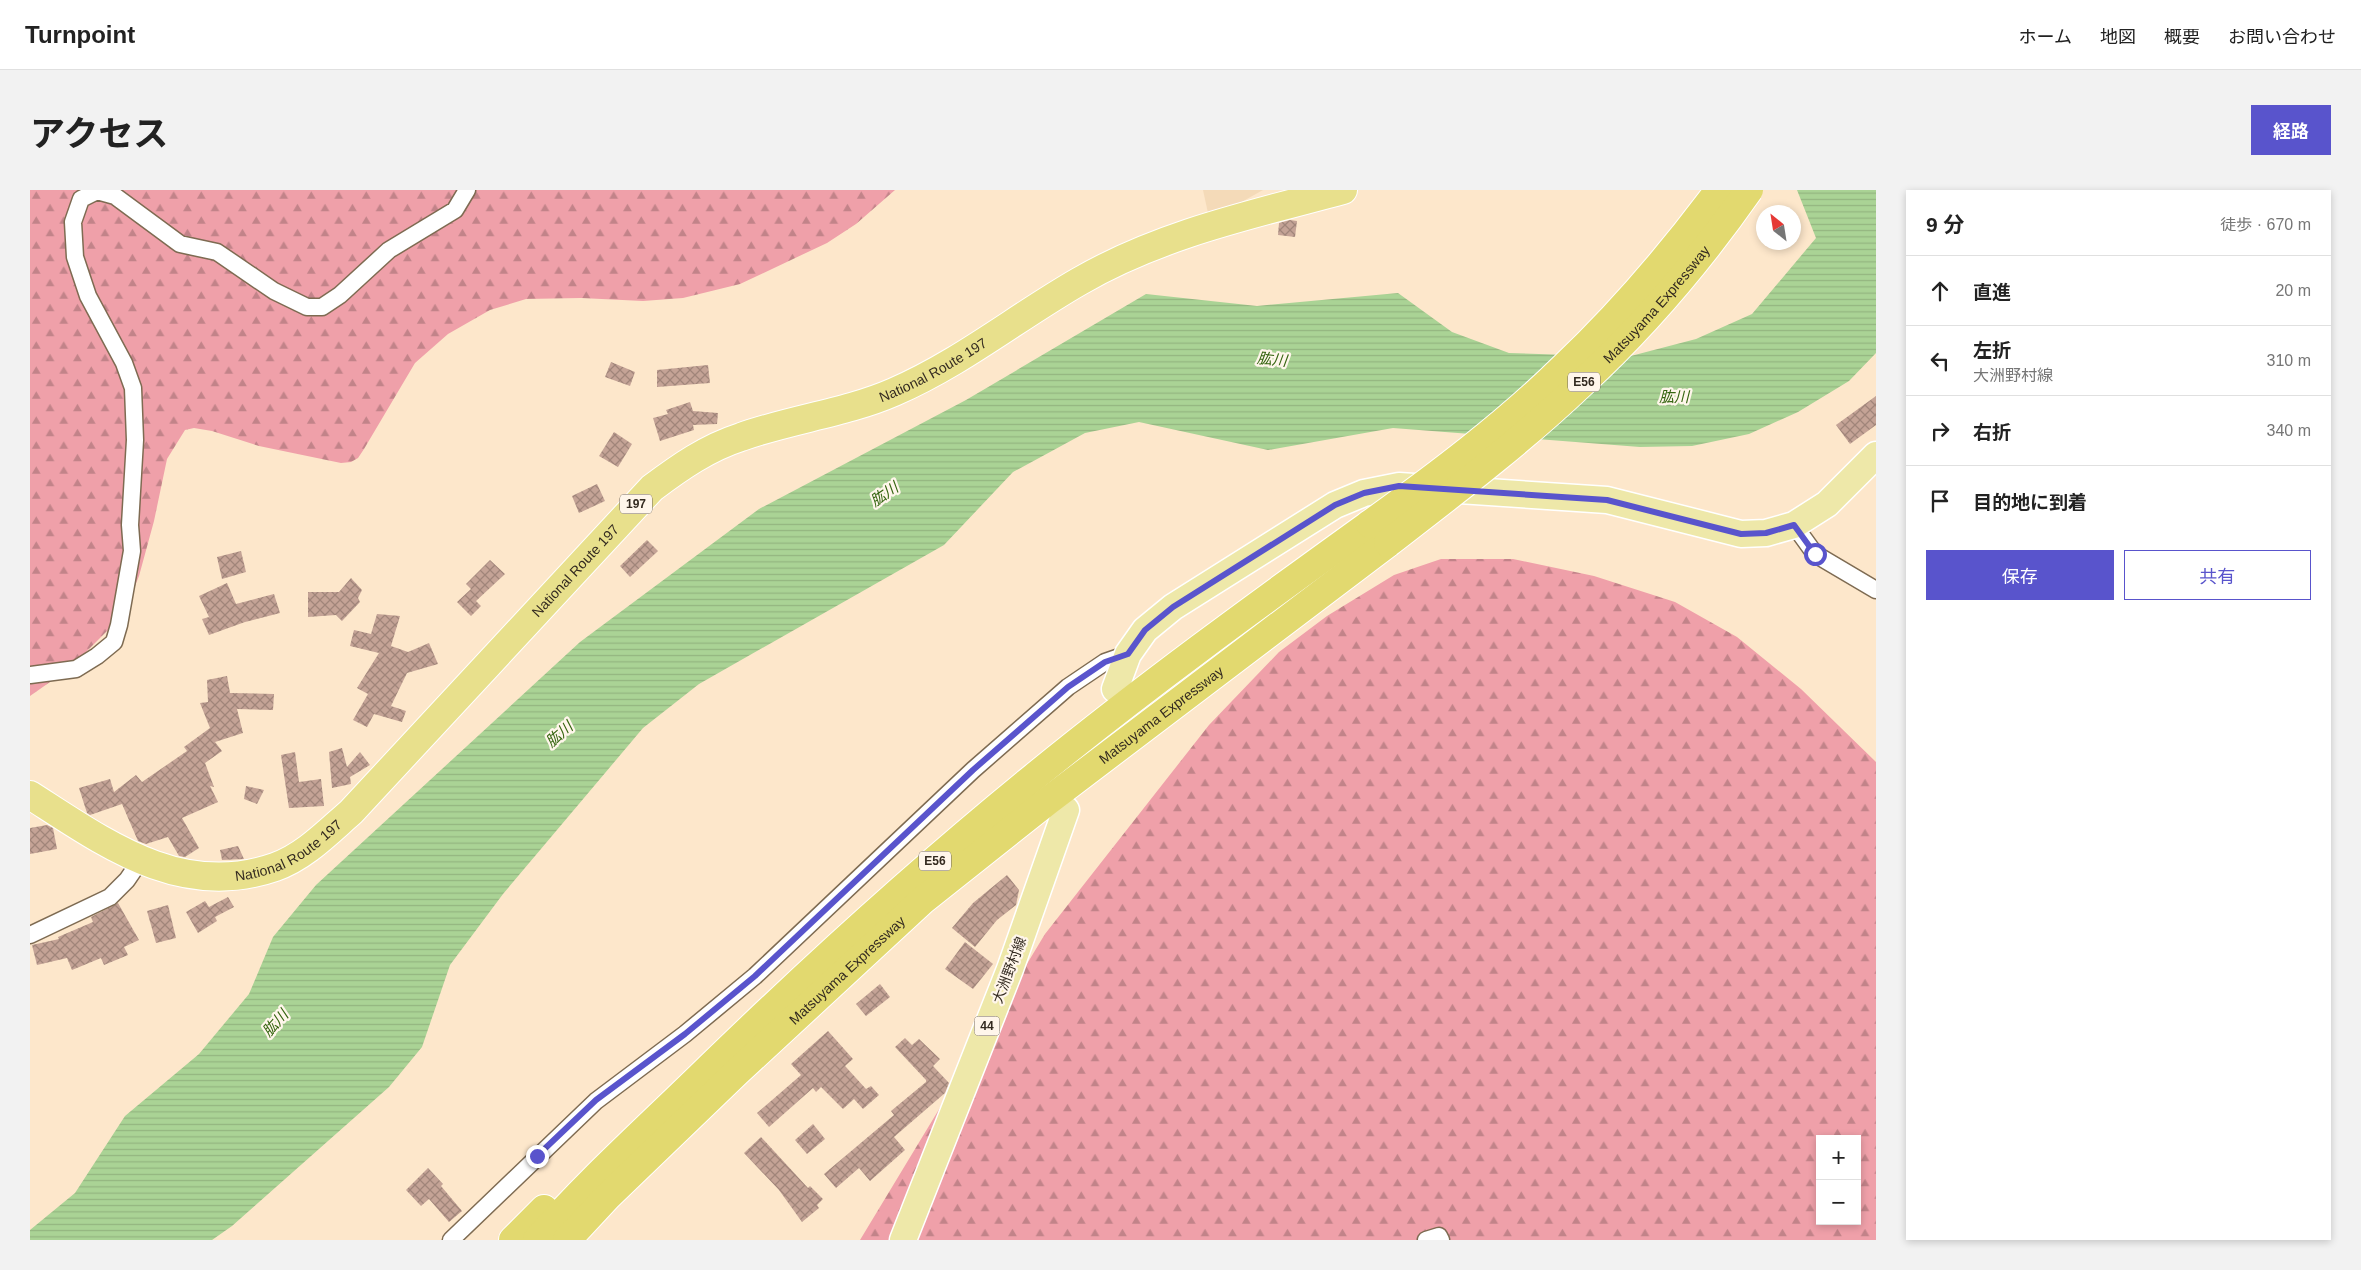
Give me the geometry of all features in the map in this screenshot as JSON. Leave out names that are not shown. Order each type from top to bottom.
[{"type":"highway","name":"National Route 197","points":[[30,795],[99,840],[140,861],[190,876],[228,878],[275,867],[310,848],[351,812],[652,488],[695,456],[740,437],[892,393],[935,373],[1081,280],[1139,252],[1220,223],[1342,190]]},
{"type":"highway","name":"Matsuyama Expressway","points":[[537,1240],[568,1205],[922,900],[1379,534],[1464,452],[1564,367],[1652,274],[1719,190]]},
{"type":"highway","name":"Matsuyama Expressway","points":[[1379,534],[1482,471],[1582,384],[1670,291],[1718,234],[1749,190]]},
{"type":"highway","name":"Matsuyama Expressway","points":[[567,1240],[726,1068]]},
{"type":"highway","points":[[513,1240],[576,1176],[635,1123],[726,1068]]},
{"type":"highway","points":[[588,1240],[685,1134],[726,1068]]},
{"type":"main road","points":[[1115,689],[1128,654],[1145,630],[1173,607],[1335,505],[1364,493],[1399,486],[1607,500],[1741,534],[1766,533],[1794,525],[1827,504],[1876,455]]},
{"type":"main road","name":"大洲野村線","points":[[903,1240],[1010,969],[1066,810]]},
{"type":"street","points":[[30,675],[76,669],[98,656],[114,642],[119,625],[132,551],[130,524],[135,440],[133,388],[124,363],[88,296],[75,257],[73,222],[81,199],[97,191],[115,196],[180,244],[217,252],[274,291],[307,307],[322,307],[340,295],[388,250],[455,210],[467,190]]},
{"type":"street","points":[[1794,525],[1815,554],[1876,590]]},
{"type":"street","points":[[450,1240],[596,1100],[685,1034],[755,976],[973,770],[1068,687],[1105,662],[1128,654]]},
{"type":"street","points":[[30,935],[110,897],[127,880],[140,861]]},
{"type":"street","points":[[1426,1240],[1439,1236],[1441,1240]]},
{"type":"shaded area","points":[[1203,190],[1263,190],[1229,209],[1208,213]]},
{"type":"green space","points":[[30,190],[895,190],[856,224],[827,243],[740,284],[683,298],[643,301],[581,298],[526,299],[490,310],[448,334],[415,363],[364,449],[358,458],[351,462],[341,463],[259,446],[212,431],[194,428],[185,430],[167,459],[154,521],[139,576],[129,601],[114,624],[70,668],[30,696]]},
{"type":"green space","points":[[1441,559],[1513,559],[1594,576],[1675,602],[1737,637],[1801,689],[1876,762],[1876,1240],[860,1240],[1045,934],[1209,725],[1279,652],[1327,616],[1394,575]]},
{"type":"water","name":"肱川","points":[[1797,190],[1876,190],[1876,353],[1849,381],[1798,412],[1749,434],[1692,446],[1640,447],[1393,428],[1268,450],[1139,422],[1085,433],[1013,472],[944,545],[699,684],[643,728],[503,894],[450,965],[422,1047],[389,1087],[232,1226],[212,1240],[30,1240],[30,1230],[75,1193],[125,1116],[199,1054],[249,994],[273,937],[316,885],[580,642],[759,509],[966,400],[1146,294],[1257,306],[1398,293],[1452,332],[1509,353],[1627,357],[1696,339],[1752,314],[1816,238]]},
{"type":"building","points":[[1290,220],[1297,221],[1295,237],[1278,235],[1279,223]]},
{"type":"building","points":[[611,362],[635,372],[630,386],[605,377]]},
{"type":"building","points":[[708,365],[710,383],[657,387],[657,370]]},
{"type":"building","points":[[1876,396],[1876,425],[1850,444],[1836,425]]},
{"type":"building","points":[[690,402],[693,411],[718,413],[717,424],[693,425],[694,430],[660,441],[653,418],[668,414],[666,410]]},
{"type":"building","points":[[614,432],[632,444],[618,467],[599,456]]},
{"type":"building","points":[[597,484],[605,501],[579,513],[572,496]]},
{"type":"building","points":[[647,540],[658,551],[630,577],[620,566]]},
{"type":"building","points":[[241,551],[246,572],[222,579],[217,557]]},
{"type":"building","points":[[490,560],[505,574],[476,601],[481,606],[471,616],[457,602],[471,589],[466,584]]},
{"type":"building","points":[[351,578],[362,590],[358,598],[360,602],[342,621],[336,615],[308,617],[308,592],[339,592]]},
{"type":"building","points":[[227,583],[236,604],[274,594],[280,613],[245,622],[209,635],[202,619],[209,617],[199,596]]},
{"type":"building","points":[[377,614],[400,616],[391,646],[408,652],[429,643],[438,664],[407,673],[391,706],[406,711],[402,722],[374,714],[367,727],[353,720],[368,694],[357,688],[379,653],[350,646],[354,630],[371,634]]},
{"type":"building","points":[[227,676],[230,693],[274,694],[273,710],[237,709],[243,733],[215,742],[222,751],[205,763],[214,787],[210,786],[218,802],[182,818],[199,848],[185,857],[179,856],[168,837],[146,844],[138,841],[122,804],[90,815],[87,813],[79,788],[110,779],[114,792],[136,775],[142,782],[187,751],[184,747],[210,728],[200,703],[208,702],[207,680]]},
{"type":"building","points":[[342,748],[347,767],[360,752],[370,765],[350,777],[351,784],[332,788],[329,752]]},
{"type":"building","points":[[295,752],[299,782],[321,779],[324,806],[289,808],[281,755]]},
{"type":"building","points":[[246,786],[264,790],[257,804],[244,799]]},
{"type":"building","points":[[47,825],[53,828],[57,849],[30,854],[30,828]]},
{"type":"building","points":[[238,846],[244,859],[222,860],[220,850]]},
{"type":"building","points":[[1007,875],[1019,890],[1016,905],[997,920],[975,947],[952,928],[973,903]]},
{"type":"building","points":[[228,897],[234,907],[215,917],[217,921],[198,933],[186,912],[205,901],[209,907]]},
{"type":"building","points":[[118,903],[139,940],[124,947],[128,955],[104,965],[101,958],[72,970],[67,958],[37,965],[32,945],[59,939],[58,937],[93,922],[91,917]]},
{"type":"building","points":[[168,905],[176,938],[156,943],[147,911]]},
{"type":"building","points":[[965,942],[993,964],[973,989],[945,969]]},
{"type":"building","points":[[880,984],[890,997],[866,1016],[856,1004]]},
{"type":"building","points":[[828,1031],[853,1059],[845,1066],[866,1089],[871,1086],[879,1095],[863,1109],[854,1099],[843,1109],[821,1087],[816,1092],[813,1088],[769,1127],[757,1113],[801,1075],[791,1064]]},
{"type":"building","points":[[905,1038],[912,1045],[919,1039],[940,1059],[933,1066],[949,1083],[945,1093],[894,1137],[905,1150],[870,1181],[859,1168],[836,1188],[824,1174],[894,1115],[891,1111],[926,1082],[895,1047]]},
{"type":"building","points":[[813,1124],[825,1139],[807,1154],[795,1140]]},
{"type":"building","points":[[761,1137],[808,1188],[810,1186],[823,1199],[817,1205],[819,1208],[802,1222],[779,1190],[744,1153]]},
{"type":"building","points":[[428,1168],[443,1184],[441,1186],[462,1211],[449,1222],[429,1199],[421,1206],[406,1190]]},
{"type":"route","points":[[537,1156],[596,1100],[685,1034],[755,976],[973,770],[1068,687],[1105,662],[1128,654],[1145,630],[1173,607],[1335,505],[1364,493],[1399,486],[1607,500],[1638,506],[1696,524],[1741,534],[1766,533],[1794,525],[1815,554]]}]
